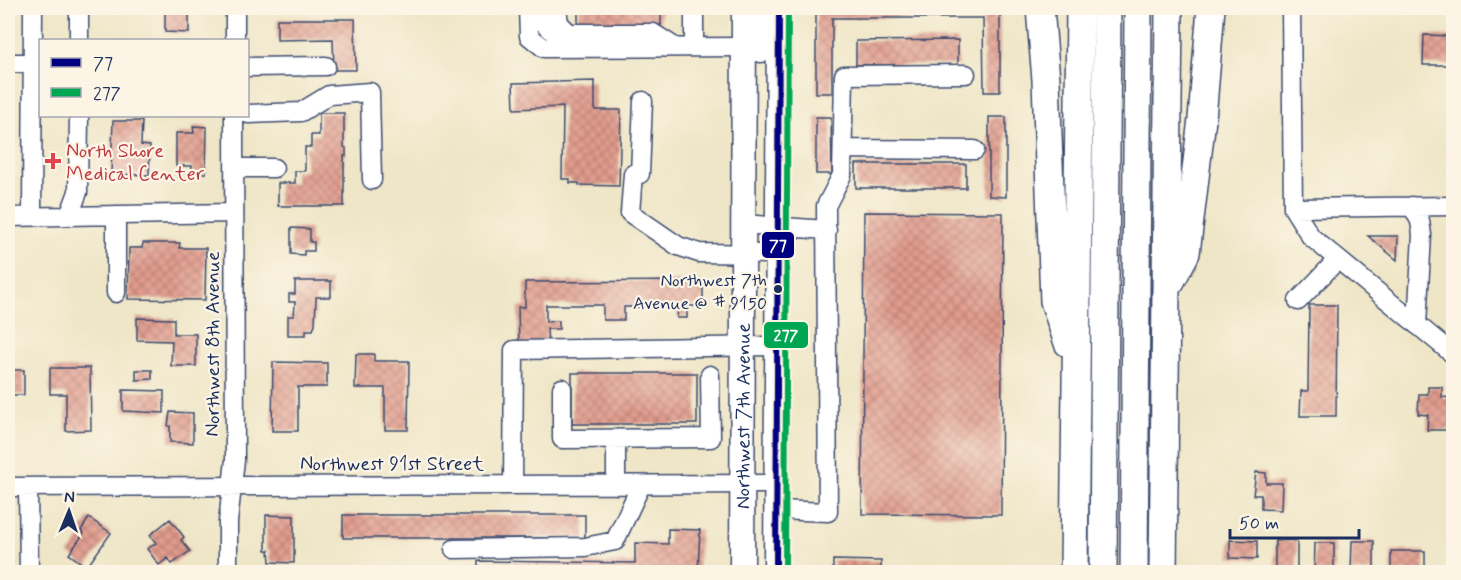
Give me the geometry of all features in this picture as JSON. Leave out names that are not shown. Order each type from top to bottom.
[{"type":"highway","points":[[1040,8],[1046,80],[1054,301],[1075,364]]},
{"type":"highway","points":[[1074,573],[1080,8]]},
{"type":"highway","points":[[1103,573],[1107,8]]},
{"type":"highway","points":[[1134,573],[1138,8]]},
{"type":"highway","points":[[1163,573],[1168,287],[1168,8]]},
{"type":"highway","points":[[1168,287],[1186,253],[1202,119],[1211,8]]},
{"type":"main road","name":"Northwest 7th Avenue","points":[[742,573],[741,345],[744,8]]},
{"type":"main road","points":[[761,8],[760,56],[778,79]]},
{"type":"main road","name":"Northwest 7th Avenue","points":[[776,573],[779,8]]},
{"type":"street","points":[[32,216],[37,63],[33,8]]},
{"type":"street","points":[[79,8],[79,39]]},
{"type":"street","points":[[235,8],[235,39]]},
{"type":"street","points":[[528,8],[529,36],[544,48],[744,47]]},
{"type":"street","points":[[538,8],[542,21],[554,33],[653,33],[675,47]]},
{"type":"street","points":[[557,8],[559,23],[569,33]]},
{"type":"street","points":[[694,8],[694,47]]},
{"type":"street","points":[[1291,8],[1293,208],[1311,237],[1454,355]]},
{"type":"street","points":[[8,63],[37,63]]},
{"type":"street","points":[[249,67],[326,66]]},
{"type":"street","points":[[777,510],[828,512],[826,206],[842,175],[844,75],[966,74]]},
{"type":"street","points":[[249,114],[301,112],[328,95],[370,92],[372,180]]},
{"type":"street","points":[[642,101],[640,174],[633,174],[630,213],[678,246],[699,253],[778,254]]},
{"type":"street","points":[[69,216],[78,192],[79,117]]},
{"type":"street","name":"Northwest 8th Avenue","points":[[228,573],[228,522],[233,486],[234,117]]},
{"type":"street","points":[[843,149],[975,150]]},
{"type":"street","points":[[234,168],[274,167]]},
{"type":"street","points":[[1412,206],[1420,221],[1422,235],[1417,325]]},
{"type":"street","points":[[1293,208],[1454,206]]},
{"type":"street","points":[[8,217],[234,213]]},
{"type":"street","points":[[116,215],[116,293]]},
{"type":"street","points":[[742,224],[827,230]]},
{"type":"street","points":[[1298,301],[1338,259]]},
{"type":"street","points":[[513,485],[514,350],[778,346]]},
{"type":"street","points":[[562,388],[562,439],[711,438],[710,375]]},
{"type":"street","points":[[710,396],[742,395]]},
{"type":"street","points":[[616,439],[616,485]]},
{"type":"street","name":"Northwest 91st Street","points":[[8,487],[777,484]]},
{"type":"street","points":[[454,549],[585,547],[615,541],[641,485]]},
{"type":"street","points":[[28,487],[29,573]]},
{"type":"building","points":[[165,8],[189,8],[189,33],[165,32]]},
{"type":"building","points":[[578,8],[661,8],[661,25],[578,25]]},
{"type":"building","points":[[816,8],[1000,8],[1000,92],[984,92],[983,18],[832,18],[832,93],[816,93]]},
{"type":"building","points":[[277,19],[355,19],[356,70],[334,70],[333,39],[277,40]]},
{"type":"building","points":[[1424,35],[1454,36],[1454,65],[1423,65]]},
{"type":"building","points":[[958,40],[958,65],[856,65],[856,41]]},
{"type":"building","points":[[595,81],[595,110],[621,110],[619,186],[579,185],[579,183],[570,183],[570,179],[562,179],[563,107],[514,109],[513,83]]},
{"type":"building","points":[[319,113],[344,113],[346,156],[344,156],[344,206],[278,206],[278,183],[295,183],[295,171],[305,171],[305,147],[311,147],[311,135],[319,135]]},
{"type":"building","points":[[816,117],[831,117],[832,174],[816,174]]},
{"type":"building","points":[[989,117],[1006,117],[1006,197],[989,196]]},
{"type":"building","points":[[113,121],[142,121],[141,145],[150,146],[149,175],[111,174]]},
{"type":"building","points":[[193,126],[207,127],[206,173],[192,173],[192,166],[176,166],[176,133],[194,133]]},
{"type":"building","points":[[856,164],[966,164],[966,188],[856,188]]},
{"type":"building","points":[[864,212],[1003,213],[1001,515],[862,514]]},
{"type":"building","points":[[291,228],[310,229],[310,242],[314,242],[314,251],[304,251],[304,255],[291,254]]},
{"type":"building","points":[[1368,236],[1398,236],[1397,260]]},
{"type":"building","points":[[143,243],[180,243],[179,248],[206,248],[205,300],[128,299],[129,248],[142,248]]},
{"type":"building","points":[[295,281],[331,281],[331,297],[316,297],[315,324],[313,330],[306,330],[306,335],[288,335],[288,316],[294,316],[295,302],[289,302],[289,294],[295,294]]},
{"type":"building","points":[[703,281],[703,306],[687,306],[687,318],[677,318],[678,307],[624,307],[624,320],[603,320],[603,305],[546,305],[546,322],[559,321],[559,329],[547,329],[548,346],[519,346],[518,307],[525,307],[525,282]]},
{"type":"building","points":[[1309,305],[1337,305],[1336,416],[1300,416],[1301,391],[1308,391]]},
{"type":"building","points":[[137,318],[174,319],[174,334],[196,334],[196,366],[171,366],[172,341],[137,340]]},
{"type":"building","points":[[356,354],[374,354],[374,361],[409,361],[408,430],[385,430],[385,388],[355,388]]},
{"type":"building","points":[[273,362],[327,363],[327,387],[298,387],[298,431],[272,431]]},
{"type":"building","points":[[50,368],[90,368],[91,430],[66,431],[66,394],[50,394]]},
{"type":"building","points":[[8,370],[24,370],[24,395],[10,395],[10,431],[8,431]]},
{"type":"building","points":[[136,370],[152,370],[152,379],[136,380]]},
{"type":"building","points":[[572,373],[697,373],[697,424],[572,424]]},
{"type":"building","points":[[1428,387],[1442,387],[1442,397],[1454,398],[1454,430],[1427,430],[1428,415],[1418,414],[1419,394],[1428,394]]},
{"type":"building","points":[[123,390],[164,391],[164,413],[123,411]]},
{"type":"building","points":[[170,412],[193,413],[193,443],[170,442],[170,426],[168,426]]},
{"type":"building","points":[[1256,472],[1266,473],[1266,483],[1282,483],[1281,510],[1261,509],[1261,495],[1253,495]]},
{"type":"building","points":[[266,515],[294,516],[294,563],[270,562],[269,550],[266,550]]},
{"type":"building","points":[[343,515],[585,515],[585,538],[343,538]]},
{"type":"building","points":[[89,518],[111,533],[87,567],[69,554],[84,533],[81,530]]},
{"type":"building","points":[[170,519],[184,537],[181,540],[190,551],[172,564],[168,558],[159,565],[147,549],[156,543],[150,535]]},
{"type":"building","points":[[668,529],[700,530],[698,572],[478,572],[478,561],[635,563],[635,543],[668,544]]},
{"type":"building","points":[[1230,540],[1257,541],[1257,559],[1230,558]]},
{"type":"building","points":[[1275,541],[1297,541],[1297,572],[1275,572]]},
{"type":"building","points":[[1352,541],[1374,541],[1374,572],[1351,572]]},
{"type":"building","points":[[1315,543],[1334,543],[1334,572],[1314,572]]},
{"type":"building","points":[[1391,551],[1425,551],[1425,572],[1391,572]]},
{"type":"building","points":[[833,560],[881,561],[881,572],[833,572]]},
{"type":"transit line","name":"77","points":[[776,572],[779,8]]},
{"type":"transit line","name":"277","points":[[785,572],[788,8]]},
{"type":"place","name":"North Shore Medical Center","points":[[53,161]]},
{"type":"place","name":"Northwest 7th Avenue @ # 9150","points":[[778,289]]}]
